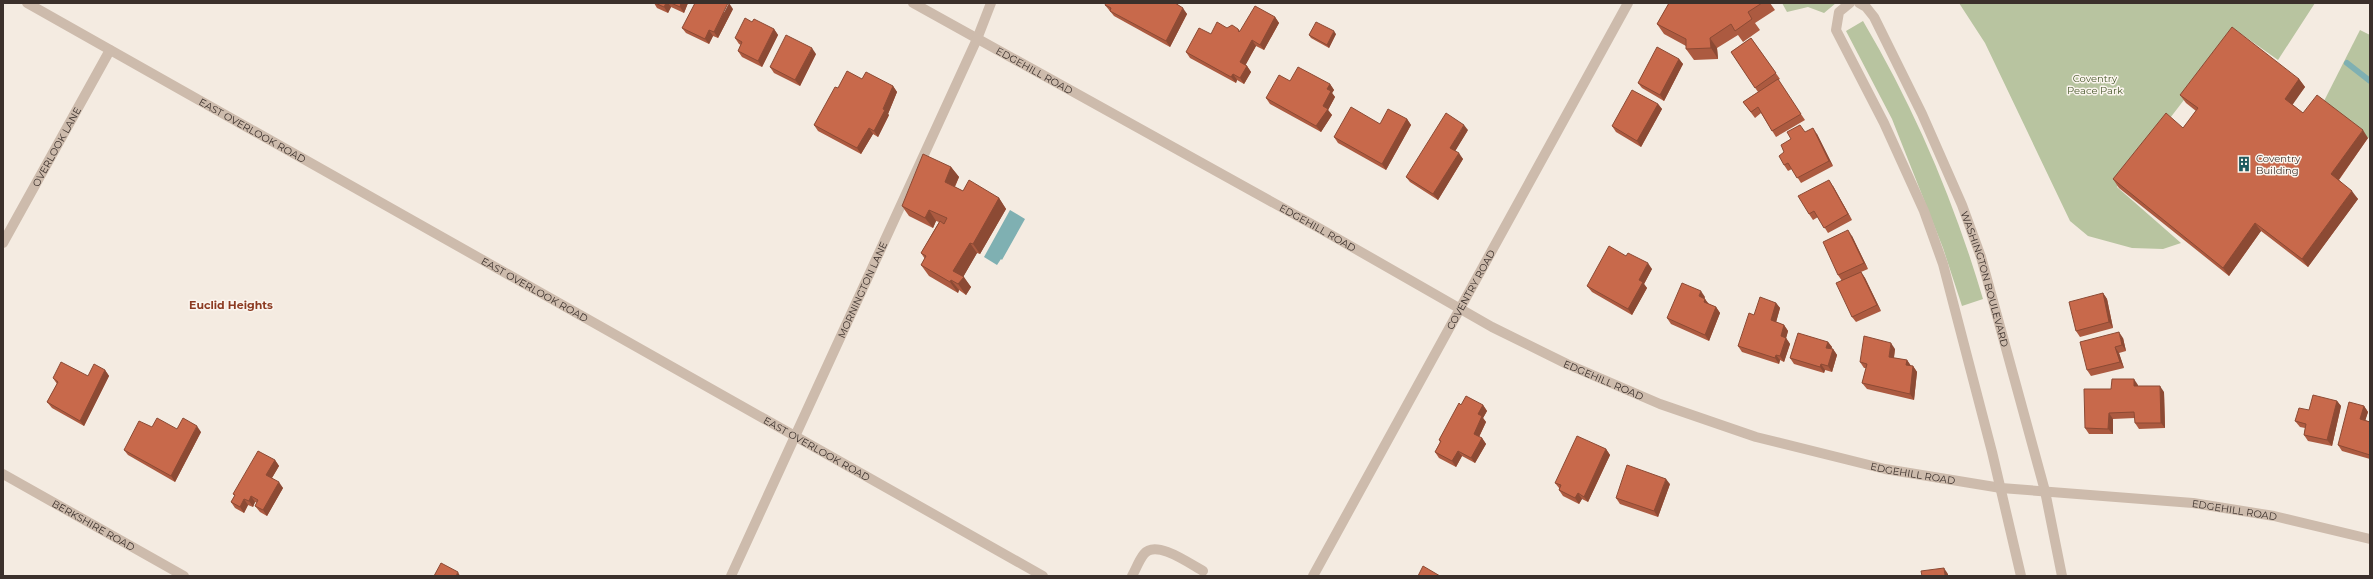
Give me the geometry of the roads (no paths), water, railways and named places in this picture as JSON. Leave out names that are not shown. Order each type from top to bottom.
[{"type":"street","name":"EAST OVERLOOK ROAD","points":[[27,3],[1043,576]]},
{"type":"street","name":"EDGEHILL ROAD","points":[[913,3],[1319,228],[1492,327],[1567,364],[1660,404],[1756,437],[1885,470],[2002,488],[2193,503],[2274,516],[2370,539]]},
{"type":"street","name":"MORNINGTON LANE","points":[[731,576],[794,435],[977,39],[991,3]]},
{"type":"street","name":"COVENTRY ROAD","points":[[1313,576],[1628,3]]},
{"type":"street","points":[[1850,3],[1838,12],[1836,30],[1884,122],[1924,211],[1942,264],[2002,488],[2021,576]]},
{"type":"street","name":"WASHINGTON BOULEVARD","points":[[1859,3],[1866,7],[1874,17],[1922,114],[1962,205],[1998,314],[2046,491],[2062,576]]},
{"type":"street","name":"OVERLOOK LANE","points":[[3,243],[110,50]]},
{"type":"street","name":"BERKSHIRE ROAD","points":[[3,474],[184,576]]},
{"type":"street","points":[[1132,576],[1144,554],[1151,549],[1162,549],[1203,571]]},
{"type":"water","points":[[1010,210],[1025,219],[1002,260],[1001,259],[997,265],[984,257]]},
{"type":"waterway","points":[[2347,63],[2370,81]]},
{"type":"place","name":"Coventry Building","points":[[2244,164]]},
{"type":"district","name":"Euclid Heights","points":[[231,305]]},
{"type":"park label","name":"Coventry Peace Park","points":[[2095,84]]}]
